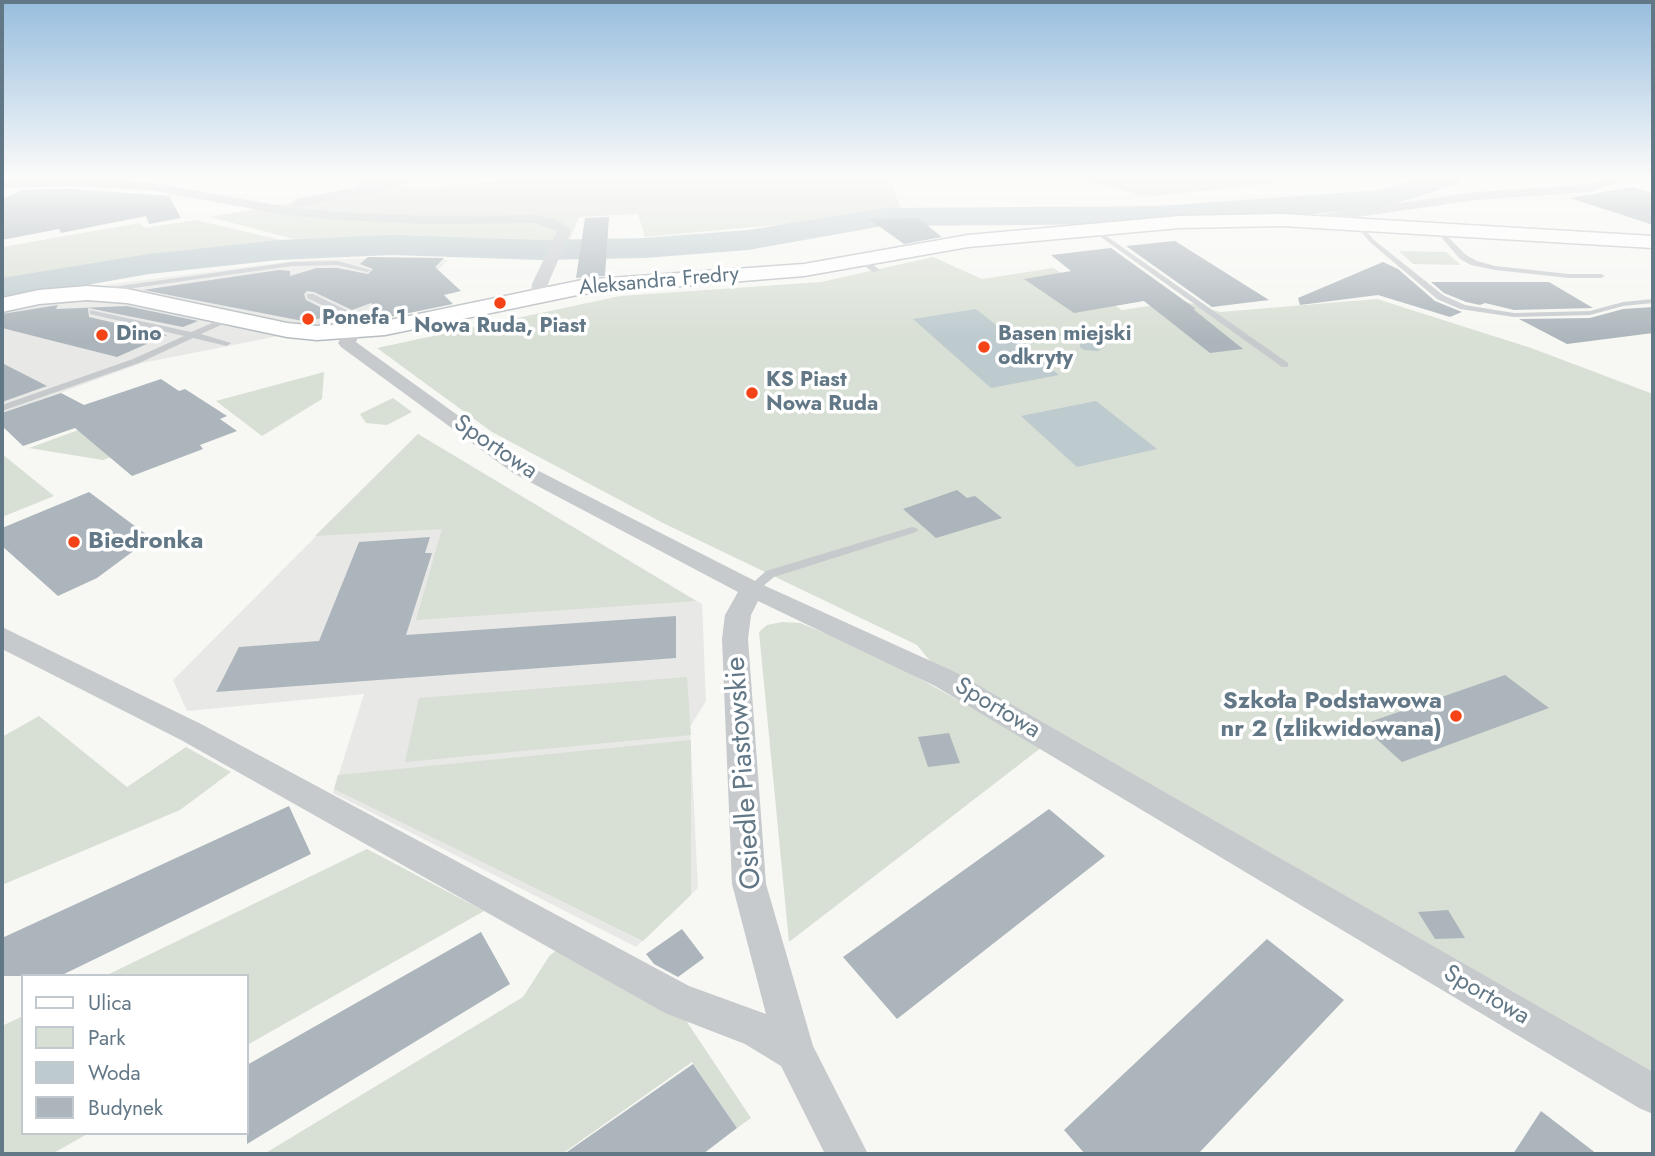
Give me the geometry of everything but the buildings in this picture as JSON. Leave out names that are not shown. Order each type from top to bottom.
[{"type":"street","points":[[539,295],[540,284],[564,232]]},
{"type":"street","name":"Aleksandra Fredry","points":[[2,305],[39,297],[90,303],[127,296],[287,330],[352,332],[385,328],[582,287],[869,265],[968,242],[1065,232]]},
{"type":"street","name":"Aleksandra Fredry","points":[[1473,232],[1653,242]]},
{"type":"street","name":"Sportowa","points":[[352,332],[347,343],[354,349],[520,469],[752,589],[828,622],[945,679],[1653,1094]]},
{"type":"street","name":"Osiedle Piastowskie","points":[[752,589],[738,615],[735,639],[749,884],[795,1052],[847,1154]]},
{"type":"street","points":[[2,636],[22,650],[191,732],[678,1000],[758,1030],[795,1052]]},
{"type":"lane","points":[[1097,232],[1284,365]]},
{"type":"lane","points":[[1365,232],[1440,296],[1463,307],[1514,315],[1590,313],[1623,304],[1653,301]]},
{"type":"lane","points":[[1440,232],[1463,257],[1474,263],[1495,268],[1569,276],[1601,276]]},
{"type":"lane","points":[[90,303],[126,286],[292,264],[337,263],[367,270]]},
{"type":"lane","points":[[310,296],[356,318],[352,332]]},
{"type":"lane","points":[[90,303],[192,335],[227,343]]},
{"type":"lane","points":[[2,408],[136,361],[229,318]]},
{"type":"lane","points":[[752,589],[770,574],[912,530]]},
{"type":"shaded area","points":[[372,258],[448,260],[419,290],[360,316],[324,327],[142,363],[2,414],[2,309],[40,300],[81,298],[303,326],[104,285],[294,261]]},
{"type":"shaded area","points":[[418,434],[702,604],[706,701],[690,727],[698,888],[636,947],[333,793],[364,694],[187,711],[173,680]]},
{"type":"green space","points":[[89,232],[247,232],[302,245],[312,244],[266,232],[573,232],[566,248],[392,245],[279,250],[149,264],[2,289],[2,247]]},
{"type":"green space","points":[[643,232],[700,232],[645,237]]},
{"type":"green space","points":[[1399,251],[1446,252],[1461,265],[1413,264]]},
{"type":"green space","points":[[933,257],[982,279],[1053,268],[1122,310],[1183,301],[1220,312],[1377,299],[1531,348],[1653,394],[1653,1090],[1436,949],[945,679],[917,645],[663,523],[492,432],[377,348],[620,296],[821,282]]},
{"type":"green space","points":[[324,372],[322,399],[262,436],[216,401]]},
{"type":"green space","points":[[393,398],[412,412],[387,425],[366,423],[360,414]]},
{"type":"green space","points":[[128,412],[163,438],[103,460],[29,448]]},
{"type":"green space","points":[[418,434],[696,601],[416,620],[442,529],[315,536]]},
{"type":"green space","points":[[2,454],[54,496],[2,517]]},
{"type":"green space","points":[[800,623],[822,632],[827,627],[1042,747],[789,942],[759,632],[767,625]]},
{"type":"green space","points":[[687,677],[691,735],[405,762],[419,698]]},
{"type":"green space","points":[[39,716],[127,787],[186,747],[231,772],[180,810],[2,885],[2,737]]},
{"type":"green space","points":[[691,740],[691,895],[643,941],[334,789],[338,775]]},
{"type":"green space","points":[[367,849],[484,911],[248,1044],[248,974],[109,974]]},
{"type":"green space","points":[[563,946],[679,1010],[751,1118],[737,1128],[692,1062],[562,1154],[264,1154],[523,997],[550,955]]},
{"type":"green space","points":[[21,1017],[21,1135],[85,1135],[52,1154],[2,1154],[2,1026]]},
{"type":"water","name":"Basen miejski odkryty","points":[[976,309],[1059,375],[991,388],[913,319]]},
{"type":"water","points":[[1071,328],[1089,333],[1091,336],[1088,340],[1098,341],[1104,347],[1098,351],[1084,350],[1080,347],[1080,341],[1066,339],[1059,334]]},
{"type":"water","name":"Basen miejski odkryty","points":[[1096,401],[1157,449],[1077,467],[1021,416]]},
{"type":"waterway","points":[[2,289],[149,264],[279,250],[392,245],[540,250],[645,248],[748,240],[795,232]]},
{"type":"place","name":"Nowa Ruda, Piast","points":[[500,303]]},
{"type":"place","name":"Ponefa 1","points":[[308,319]]},
{"type":"place","name":"Dino","points":[[102,335]]},
{"type":"place","name":"Basen miejski odkryty","points":[[984,347]]},
{"type":"place","name":"KS Piast Nowa Ruda","points":[[752,393]]},
{"type":"place","name":"Biedronka","points":[[74,542]]},
{"type":"place","name":"Szkoła Podstawowa nr 2 (zlikwidowana)","points":[[1456,716]]}]
